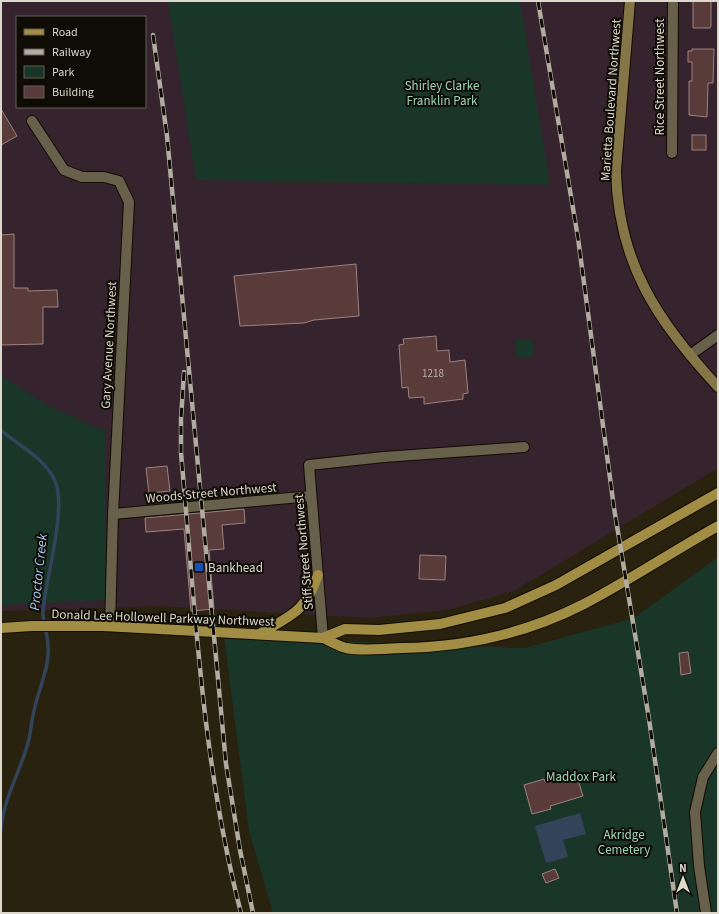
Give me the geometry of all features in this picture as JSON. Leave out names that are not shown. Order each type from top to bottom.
[{"type":"main road","name":"Marietta Boulevard Northwest","points":[[630,1],[617,148],[616,194],[628,250],[644,289],[652,304],[690,355],[718,388]]},
{"type":"main road","name":"Donald Lee Hollowell Parkway Northwest","points":[[323,638],[345,629],[379,630],[440,624],[505,608],[562,581],[718,493]]},
{"type":"main road","name":"Donald Lee Hollowell Parkway Northwest","points":[[1,628],[32,626],[110,626],[172,631],[323,638],[346,648],[388,649],[443,646],[490,638],[536,625],[584,603],[718,526]]},
{"type":"main road","points":[[259,634],[290,616],[303,606],[311,594],[318,575]]},
{"type":"street","name":"Rice Street Northwest","points":[[672,153],[673,1]]},
{"type":"street","name":"Gary Avenue Northwest","points":[[32,121],[64,170],[82,177],[104,177],[119,182],[129,202],[113,514],[110,626]]},
{"type":"street","points":[[690,355],[718,335]]},
{"type":"street","name":"Stiff Street Northwest","points":[[323,638],[309,465],[384,457],[524,447]]},
{"type":"street","name":"Woods Street Northwest","points":[[113,514],[311,496]]},
{"type":"street","points":[[706,913],[699,866],[695,812],[703,777],[718,753]]},
{"type":"shaded area","points":[[1,1],[718,1],[718,468],[514,591],[447,610],[369,618],[159,606],[1,611]]},
{"type":"green space","name":"Shirley Clarke Franklin Park","points":[[168,1],[520,1],[550,185],[196,180]]},
{"type":"green space","points":[[516,340],[533,340],[533,357],[516,357]]},
{"type":"green space","points":[[1,373],[6,379],[47,405],[105,431],[106,600],[1,605]]},
{"type":"green space","name":"Maddox Park","points":[[718,557],[718,913],[273,913],[249,831],[224,637],[525,648],[634,618]]},
{"type":"water","points":[[580,813],[586,834],[563,840],[568,857],[546,863],[535,826]]},
{"type":"building","points":[[693,1],[711,1],[710,28],[693,28]]},
{"type":"building","points":[[692,49],[714,49],[713,83],[708,83],[707,117],[689,115],[689,81],[692,81],[692,62],[688,62],[688,51],[692,51]]},
{"type":"building","points":[[1,109],[17,136],[1,145]]},
{"type":"building","points":[[692,135],[706,135],[706,150],[692,150]]},
{"type":"building","points":[[14,234],[14,288],[28,288],[28,291],[57,290],[58,307],[43,307],[43,344],[1,345],[1,235]]},
{"type":"building","points":[[356,264],[359,316],[314,320],[304,323],[240,326],[234,276]]},
{"type":"building","points":[[436,336],[437,351],[449,350],[450,362],[465,360],[468,393],[463,394],[463,399],[424,404],[424,397],[409,398],[408,387],[402,388],[399,345],[404,344],[403,339]]},
{"type":"building","points":[[167,466],[170,491],[149,493],[146,468]]},
{"type":"building","points":[[244,509],[245,523],[222,525],[224,549],[209,550],[214,609],[191,611],[184,529],[146,532],[145,518]]},
{"type":"building","points":[[420,555],[446,556],[445,580],[419,579]]},
{"type":"building","points":[[688,652],[691,673],[681,675],[679,653]]},
{"type":"building","points":[[576,773],[583,796],[550,806],[551,809],[532,814],[524,785],[544,779],[545,782]]},
{"type":"building","points":[[555,869],[559,878],[546,883],[542,874]]},
{"type":"waterway","name":"Proctor Creek","points":[[1,430],[45,465],[55,481],[58,493],[59,508],[55,544],[43,610],[43,619],[48,642],[47,662],[33,715],[25,754],[8,797],[2,819],[1,830]]},
{"type":"railway","points":[[538,1],[578,238],[614,508],[649,719],[677,913]]},
{"type":"railway","points":[[153,35],[167,136],[226,764],[240,850],[253,913]]},
{"type":"railway","points":[[184,372],[181,419],[181,453],[202,684],[217,800],[241,913]]},
{"type":"place","name":"Bankhead","points":[[199,567]]},
{"type":"park label","name":"Akridge Cemetery","points":[[624,842]]}]
